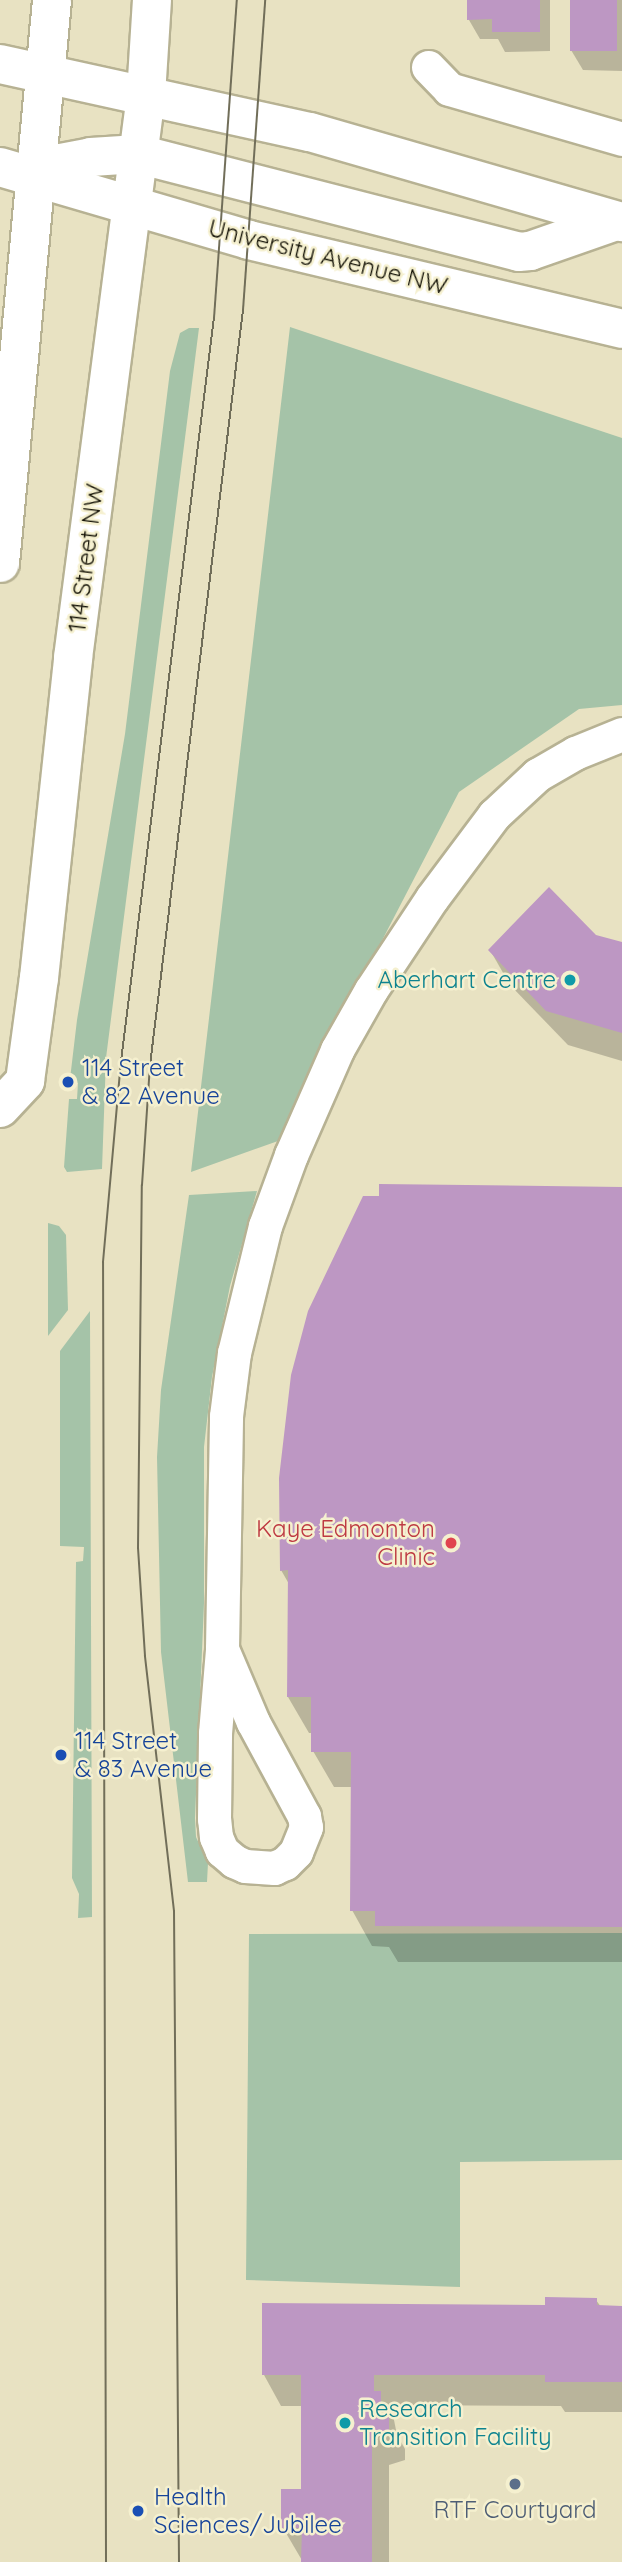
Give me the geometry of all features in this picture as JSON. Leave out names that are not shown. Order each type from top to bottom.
[{"type":"main road","points":[[0,563],[52,0]]},
{"type":"main road","name":"114 Street NW","points":[[0,1108],[25,1081],[73,658],[146,95],[152,0]]},
{"type":"main road","points":[[0,64],[310,132],[619,221]]},
{"type":"main road","points":[[36,178],[61,163],[91,157],[138,154],[505,251],[530,251],[619,221]]},
{"type":"main road","name":"University Avenue NW","points":[[0,167],[249,240],[622,329]]},
{"type":"street","points":[[428,67],[449,89],[622,139]]},
{"type":"street","points":[[222,1649],[253,1722],[304,1815],[306,1827],[296,1852],[285,1863],[274,1868],[245,1867],[222,1851],[216,1837],[215,1733],[222,1649],[223,1470],[234,1353],[265,1226],[291,1155],[337,1050],[407,932],[494,815],[537,775],[575,753],[622,734]]},
{"type":"green space","points":[[290,327],[622,438],[622,705],[579,709],[459,792],[278,1141],[191,1172]]},
{"type":"green space","points":[[189,328],[199,328],[106,1058],[102,1169],[67,1172],[64,1167],[69,1099],[77,1099],[78,1083],[70,1079],[77,1020],[125,734],[170,371],[180,333]]},
{"type":"green space","points":[[257,1191],[230,1286],[212,1377],[204,1447],[204,1603],[195,1818],[196,1837],[208,1863],[207,1882],[188,1882],[161,1652],[157,1457],[161,1390],[189,1195]]},
{"type":"green space","points":[[48,1223],[59,1226],[66,1235],[68,1310],[48,1336]]},
{"type":"green space","points":[[90,1311],[92,1917],[78,1918],[79,1894],[72,1878],[76,1562],[83,1561],[84,1547],[60,1546],[60,1351]]},
{"type":"green space","points":[[622,1933],[622,2160],[460,2162],[460,2287],[246,2280],[249,1934]]},
{"type":"building","points":[[467,0],[540,0],[540,32],[492,32],[492,19],[467,20]]},
{"type":"building","points":[[570,0],[617,0],[617,51],[570,51]]},
{"type":"building","name":"Aberhart Centre","points":[[549,887],[596,935],[622,942],[622,1033],[546,1011],[488,950]]},
{"type":"building","name":"Kaye Edmonton Clinic","points":[[379,1184],[622,1187],[622,1927],[375,1926],[375,1911],[350,1911],[351,1752],[311,1752],[311,1697],[287,1697],[288,1570],[280,1571],[279,1478],[291,1375],[308,1311],[363,1196],[379,1196]]},
{"type":"building","name":"Research Transition Facility","points":[[545,2297],[597,2298],[597,2305],[622,2306],[622,2382],[545,2382],[545,2375],[374,2375],[374,2391],[381,2391],[381,2416],[389,2416],[389,2430],[372,2434],[372,2562],[301,2562],[302,2528],[281,2528],[281,2489],[301,2489],[301,2375],[262,2375],[262,2303],[545,2305]]},
{"type":"tram line","points":[[106,2562],[103,1262],[121,1061],[214,318],[237,0]]},
{"type":"tram line","points":[[179,2562],[174,1911],[145,1656],[138,1548],[142,1185],[150,1065],[243,310],[265,0]]},
{"type":"place","name":"Aberhart Centre","points":[[570,980]]},
{"type":"place","name":"114 Street & 82 Avenue","points":[[68,1082]]},
{"type":"place","name":"Kaye Edmonton Clinic","points":[[451,1543]]},
{"type":"place","name":"114 Street & 83 Avenue","points":[[61,1755]]},
{"type":"place","name":"Research Transition Facility","points":[[345,2423]]},
{"type":"place","name":"RTF Courtyard","points":[[515,2484]]},
{"type":"place","name":"Health Sciences/Jubilee","points":[[138,2511]]}]
